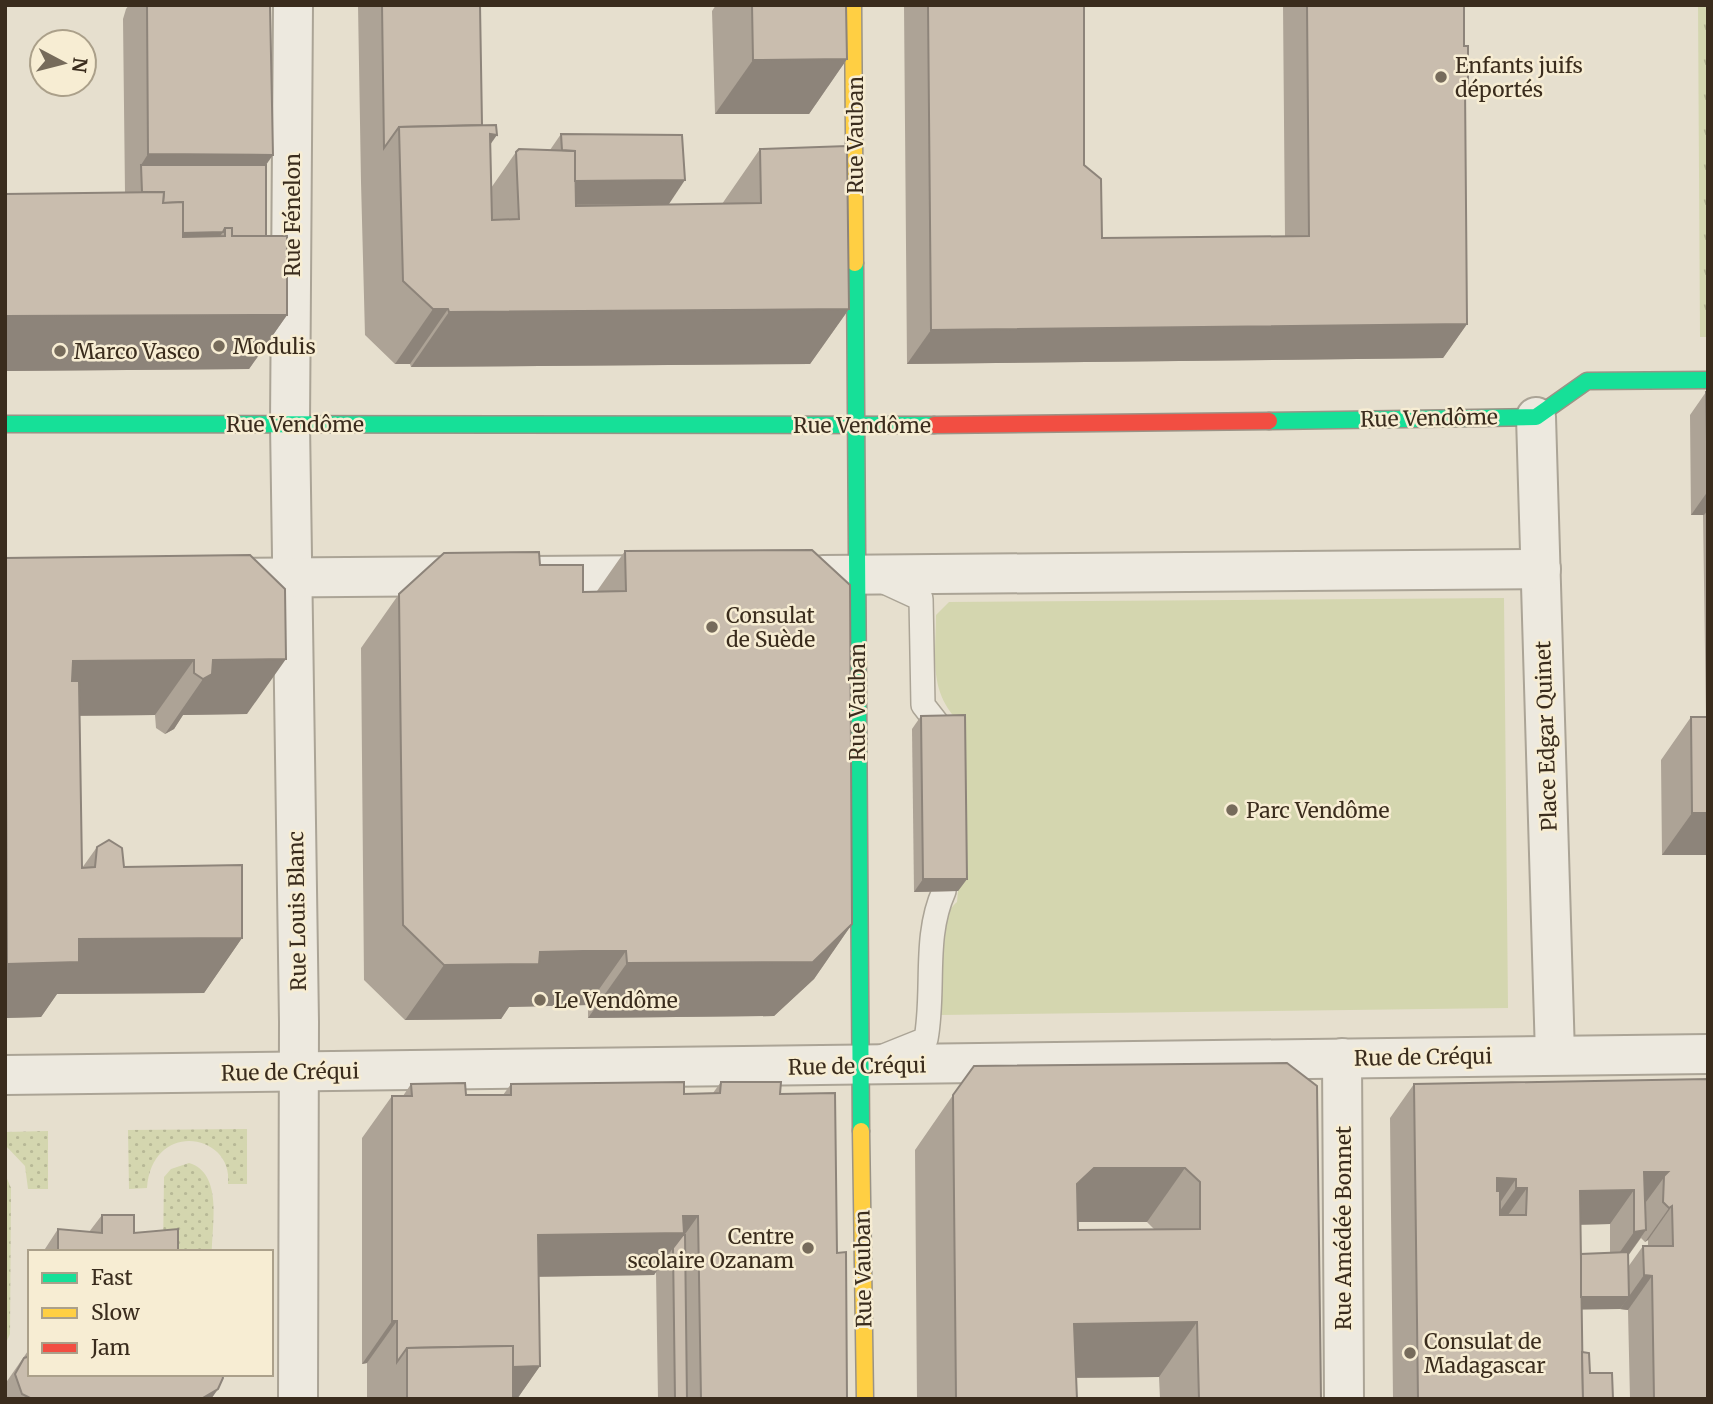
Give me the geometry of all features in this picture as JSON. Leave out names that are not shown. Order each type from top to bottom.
[{"type":"street","name":"Rue Fénelon","points":[[290,424],[293,5]]},
{"type":"street","name":"Rue Vauban","points":[[853,5],[859,1067],[865,1399]]},
{"type":"street","points":[[1536,417],[1587,381],[1708,380]]},
{"type":"street","name":"Rue Vendôme","points":[[5,424],[857,426],[1536,417]]},
{"type":"street","name":"Place Edgar Quinet","points":[[1536,417],[1555,1055]]},
{"type":"street","name":"Rue Louis Blanc","points":[[290,424],[299,1071],[298,1399]]},
{"type":"street","points":[[791,575],[1541,569]]},
{"type":"street","points":[[183,579],[693,575]]},
{"type":"street","name":"Rue de Créqui","points":[[5,1075],[859,1067],[1708,1054]]},
{"type":"street","name":"Rue Amédée Bonnet","points":[[1342,1058],[1344,1399]]},
{"type":"lane","points":[[857,575],[892,584],[921,599],[923,705],[941,728]]},
{"type":"lane","points":[[859,1067],[926,1039],[932,1011],[931,934],[936,908],[944,891]]},
{"type":"green space","points":[[1698,5],[1708,5],[1708,337],[1700,337]]},
{"type":"green space","name":"Parc Vendôme","points":[[1504,598],[1508,1008],[940,1015],[940,939],[943,924],[957,902],[958,891],[957,720],[941,696],[935,657],[936,615],[949,602]]},
{"type":"green space","points":[[247,1129],[247,1184],[228,1184],[226,1167],[219,1153],[192,1141],[176,1143],[163,1151],[152,1166],[147,1188],[129,1189],[128,1130]]},
{"type":"green space","points":[[48,1131],[48,1189],[28,1189],[25,1166],[5,1145],[5,1132]]},
{"type":"green space","points":[[189,1163],[207,1177],[214,1214],[212,1250],[163,1250],[164,1177],[171,1169]]},
{"type":"green space","points":[[5,1174],[11,1188],[10,1334],[5,1345]]},
{"type":"building","points":[[147,5],[270,5],[273,155],[148,154]]},
{"type":"building","points":[[382,5],[480,5],[482,125],[399,127],[384,148]]},
{"type":"building","points":[[752,5],[846,5],[847,59],[753,60]]},
{"type":"building","points":[[928,5],[1084,5],[1084,165],[1101,179],[1102,238],[1309,236],[1307,5],[1464,5],[1464,46],[1468,46],[1468,88],[1465,87],[1467,324],[931,330]]},
{"type":"building","points":[[496,125],[497,135],[490,134],[492,220],[519,219],[516,152],[519,149],[575,151],[576,206],[761,203],[760,149],[847,146],[849,309],[449,312],[448,309],[433,309],[403,281],[399,127]]},
{"type":"building","points":[[561,134],[682,135],[685,180],[575,181],[575,151],[562,150]]},
{"type":"building","points":[[141,165],[266,165],[266,236],[232,236],[232,228],[225,228],[223,232],[183,233],[183,202],[163,203],[164,192],[142,192]]},
{"type":"building","points":[[164,192],[163,203],[183,202],[183,237],[225,236],[225,228],[232,228],[232,236],[287,236],[287,315],[5,316],[5,194]]},
{"type":"building","points":[[1706,392],[1708,392],[1708,491]]},
{"type":"building","points":[[812,550],[850,585],[852,924],[813,962],[627,963],[626,951],[583,951],[540,952],[539,964],[444,965],[403,925],[399,594],[444,553],[539,552],[540,565],[583,565],[583,592],[626,591],[625,551]]},
{"type":"building","points":[[250,555],[285,589],[286,659],[213,660],[212,674],[203,679],[194,673],[194,660],[73,661],[72,681],[79,681],[82,868],[95,867],[97,847],[109,840],[122,848],[124,867],[242,865],[242,938],[79,939],[79,962],[7,964],[5,558]]},
{"type":"building","points":[[965,715],[967,879],[923,879],[921,716]]},
{"type":"building","points":[[1691,717],[1708,717],[1708,813],[1692,813]]},
{"type":"building","points":[[1287,1063],[1317,1086],[1321,1399],[1199,1399],[1197,1322],[1074,1324],[1077,1399],[956,1399],[953,1095],[974,1066]],"holes":[[[1094,1168],[1185,1168],[1200,1182],[1200,1229],[1078,1230],[1077,1184]]]},
{"type":"building","points":[[1708,1079],[1708,1399],[1654,1399],[1652,1276],[1644,1275],[1643,1246],[1673,1246],[1672,1206],[1669,1208],[1663,1202],[1664,1176],[1668,1172],[1644,1172],[1646,1230],[1634,1232],[1634,1190],[1580,1191],[1583,1399],[1418,1399],[1414,1084]],"holes":[[[1497,1178],[1516,1179],[1516,1188],[1527,1188],[1526,1215],[1500,1215]]]},
{"type":"building","points":[[684,1082],[684,1094],[720,1093],[721,1082],[781,1082],[780,1094],[835,1093],[837,1253],[846,1252],[847,1399],[701,1399],[698,1216],[683,1216],[684,1233],[538,1235],[540,1366],[513,1367],[513,1346],[407,1348],[397,1362],[397,1321],[392,1321],[392,1096],[412,1096],[411,1084],[465,1083],[466,1095],[511,1095],[511,1084]]},
{"type":"building","points":[[102,1215],[134,1215],[134,1233],[178,1229],[178,1250],[58,1250],[58,1229],[102,1233]]},
{"type":"building","points":[[683,1235],[687,1399],[675,1399],[673,1248]]},
{"type":"building","points":[[1628,1252],[1629,1297],[1581,1297],[1581,1254]]},
{"type":"building","points":[[513,1346],[513,1399],[407,1399],[407,1348]]},
{"type":"building","points":[[1582,1352],[1589,1353],[1590,1373],[1612,1373],[1613,1399],[1583,1399]]},
{"type":"building","points":[[28,1357],[28,1376],[223,1378],[218,1389],[201,1399],[32,1399],[22,1394],[15,1374],[24,1358]]},
{"type":"traffic: fast","points":[[855,263],[861,1131]]},
{"type":"traffic: fast","points":[[1269,421],[1536,417],[1587,381],[1708,380]]},
{"type":"traffic: fast","points":[[5,424],[934,425]]},
{"type":"traffic: slow","points":[[853,5],[855,263]]},
{"type":"traffic: slow","points":[[861,1131],[865,1399]]},
{"type":"traffic: jam","points":[[934,425],[1269,421]]},
{"type":"place","name":"Enfants juifs déportés","points":[[1441,77]]},
{"type":"place","name":"Modulis","points":[[219,346]]},
{"type":"place","name":"Marco Vasco","points":[[60,351]]},
{"type":"place","name":"Consulat de Suède","points":[[712,627]]},
{"type":"place","name":"Parc Vendôme","points":[[1232,810]]},
{"type":"place","name":"Le Vendôme","points":[[540,1000]]},
{"type":"place","name":"Centre scolaire Ozanam","points":[[808,1248]]},
{"type":"place","name":"Consulat de Madagascar","points":[[1410,1353]]}]
